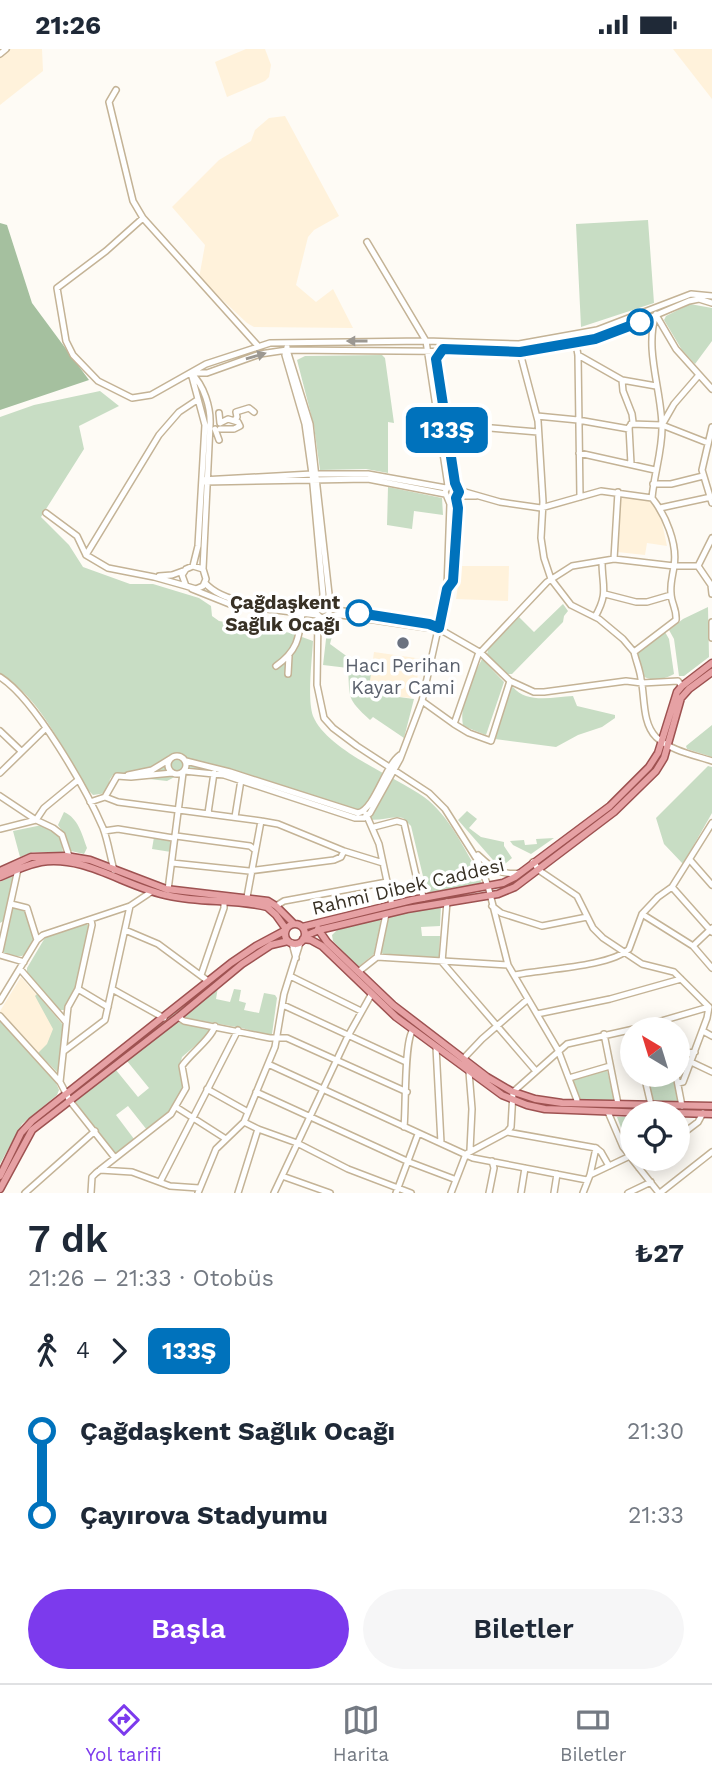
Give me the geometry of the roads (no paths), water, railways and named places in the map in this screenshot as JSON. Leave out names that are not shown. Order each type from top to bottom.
[{"type":"main road","name":"Rahmi Dibek Caddesi","points":[[0,1189],[29,1134],[68,1098],[208,981],[248,951],[293,924],[302,927],[333,927],[386,914],[490,896],[510,890],[539,869],[627,800],[660,767],[673,701],[682,686],[712,663]]},
{"type":"main road","name":"Rahmi Dibek Caddesi","points":[[0,1176],[27,1126],[178,1017],[242,964],[271,945],[298,940],[317,927],[392,905],[503,883],[520,873],[617,799],[652,763],[664,742],[683,695],[712,672]]},
{"type":"main road","points":[[0,870],[35,856],[69,856],[90,860],[168,890],[263,899],[276,906],[293,924]]},
{"type":"main road","points":[[0,877],[42,862],[72,863],[151,892],[176,898],[267,907],[298,940],[311,940],[322,946],[371,995],[496,1092],[545,1109],[620,1112]]},
{"type":"main road","name":"Rahmi Dibek Caddesi","points":[[298,940],[302,927]]},
{"type":"main road","points":[[317,927],[330,944],[402,1013],[492,1081],[513,1092],[546,1101],[618,1104]]},
{"type":"main road","points":[[330,944],[329,934],[333,927]]},
{"type":"main road","points":[[690,1106],[712,1106]]},
{"type":"main road","points":[[690,1114],[712,1114]]},
{"type":"street","points":[[0,54],[6,49]]},
{"type":"street","points":[[116,90],[109,102],[133,201],[143,218],[258,346]]},
{"type":"street","points":[[143,218],[106,251],[57,288],[66,341],[73,355],[98,381],[132,398],[151,395],[206,364],[258,346],[287,341],[519,344],[597,330],[689,301],[699,299],[712,303]]},
{"type":"street","points":[[128,775],[214,773],[355,818],[366,813],[400,755],[422,701],[447,589],[453,581],[458,508],[452,492],[438,424],[426,341],[367,242]]},
{"type":"street","points":[[191,373],[207,373],[260,354],[287,350],[443,349],[520,352],[609,335],[691,293],[712,296]]},
{"type":"street","points":[[656,311],[676,349],[712,390]]},
{"type":"street","points":[[652,498],[655,470],[661,452],[662,425],[652,325],[656,311]]},
{"type":"street","points":[[575,335],[578,355],[580,497]]},
{"type":"street","points":[[287,341],[285,355],[305,424],[315,477],[323,594],[317,685],[324,718],[333,728],[391,770],[429,793],[445,809],[478,861],[488,886],[508,965],[558,1049],[576,1103]]},
{"type":"street","points":[[393,341],[393,350]]},
{"type":"street","points":[[443,342],[443,349],[436,359],[446,424],[452,492]]},
{"type":"street","points":[[519,344],[537,416],[543,502],[541,538],[551,579],[571,605],[596,617],[623,639],[634,652],[648,721],[654,735],[682,752],[712,761]]},
{"type":"street","points":[[578,355],[622,380],[656,386]]},
{"type":"street","points":[[191,373],[204,417],[206,481],[203,569],[206,576],[205,583],[200,588],[192,589]]},
{"type":"street","points":[[191,373],[198,380],[219,440]]},
{"type":"street","points":[[662,425],[674,404],[699,375]]},
{"type":"street","points":[[622,380],[623,391],[632,414],[631,464]]},
{"type":"street","points":[[86,555],[159,435],[179,412],[197,400]]},
{"type":"street","points":[[235,420],[236,412],[248,408],[254,412]]},
{"type":"street","points":[[186,586],[182,576],[198,546],[206,481],[219,413]]},
{"type":"street","points":[[537,416],[630,427],[662,425],[708,443]]},
{"type":"street","points":[[215,427],[228,419],[235,420],[239,424],[238,428]]},
{"type":"street","points":[[438,424],[538,432]]},
{"type":"street","points":[[215,427],[238,428],[244,433]]},
{"type":"street","points":[[660,508],[711,500],[709,484],[702,470],[712,427]]},
{"type":"street","points":[[579,453],[655,470]]},
{"type":"street","points":[[206,481],[368,474],[541,508],[601,491],[652,498],[668,526],[674,566],[671,572],[671,595],[677,611],[676,620],[634,652]]},
{"type":"street","points":[[653,484],[671,484],[703,476]]},
{"type":"street","points":[[614,559],[618,492]]},
{"type":"street","points":[[46,513],[77,536],[86,555],[108,568],[186,586],[232,605],[302,614],[323,612]]},
{"type":"street","points":[[698,566],[712,538]]},
{"type":"street","points":[[454,725],[478,655],[551,579],[572,566],[614,559],[698,566]]},
{"type":"street","points":[[596,617],[605,594],[602,561]]},
{"type":"street","points":[[698,566],[711,585],[712,594]]},
{"type":"street","points":[[154,577],[172,575],[189,567],[203,569]]},
{"type":"street","points":[[205,583],[219,595],[232,600],[431,625],[481,653],[510,681],[534,692],[626,681],[678,681],[682,686]]},
{"type":"street","points":[[605,594],[636,602],[647,602],[671,595]]},
{"type":"street","points":[[276,666],[289,656],[299,638],[302,614]]},
{"type":"street","points":[[712,622],[712,638]]},
{"type":"street","points":[[288,674],[289,656]]},
{"type":"street","points":[[0,677],[22,696],[46,728],[78,780],[104,831],[114,870]]},
{"type":"street","points":[[422,701],[454,725],[491,741],[510,681]]},
{"type":"street","points":[[0,773],[46,728]]},
{"type":"street","points":[[0,731],[21,751]]},
{"type":"street","points":[[105,797],[115,777],[152,770],[177,756],[352,812],[366,813]]},
{"type":"street","points":[[170,759],[168,767],[181,784]]},
{"type":"street","points":[[168,890],[186,761]]},
{"type":"street","points":[[391,770],[396,762]]},
{"type":"street","points":[[208,813],[214,773]]},
{"type":"street","points":[[0,829],[36,820],[44,808],[78,780]]},
{"type":"street","points":[[235,817],[241,780]]},
{"type":"street","points":[[0,796],[62,835],[69,856]]},
{"type":"street","points":[[90,801],[105,797],[118,802],[278,824],[344,851],[383,863]]},
{"type":"street","points":[[366,813],[374,827],[392,905]]},
{"type":"street","points":[[247,897],[261,821]]},
{"type":"street","points":[[374,827],[397,821],[404,823],[418,884],[424,898]]},
{"type":"street","points":[[514,975],[600,962],[625,953],[642,914],[672,887],[710,832],[712,823]]},
{"type":"street","points":[[104,831],[118,829],[173,838],[176,836],[250,846],[255,850]]},
{"type":"street","points":[[470,849],[498,873],[520,873]]},
{"type":"street","points":[[172,863],[252,870],[334,860],[341,857],[344,851]]},
{"type":"street","points":[[690,860],[712,885]]},
{"type":"street","points":[[533,862],[577,895],[587,917],[603,939],[642,964],[674,972],[710,1007]]},
{"type":"street","points":[[18,869],[0,953],[24,962]]},
{"type":"street","points":[[276,906],[284,901],[387,881]]},
{"type":"street","points":[[672,887],[711,930],[693,946]]},
{"type":"street","points":[[0,1001],[37,940],[43,935],[130,906],[151,892]]},
{"type":"street","points":[[201,975],[224,902]]},
{"type":"street","points":[[447,902],[442,961],[536,1070]]},
{"type":"street","points":[[11,904],[27,908],[37,940]]},
{"type":"street","points":[[63,1052],[103,1023],[130,906]]},
{"type":"street","points":[[492,906],[501,913],[542,926],[587,917]]},
{"type":"street","points":[[358,972],[377,957],[386,914]]},
{"type":"street","points":[[642,914],[693,946],[712,968]]},
{"type":"street","points":[[60,1082],[68,1007],[78,989],[91,920]]},
{"type":"street","points":[[125,930],[158,944],[208,981]]},
{"type":"street","points":[[100,1170],[132,1172],[170,1186],[199,1192],[216,1149],[244,1122],[268,1063],[278,1037],[298,940]]},
{"type":"street","points":[[377,957],[508,965]]},
{"type":"street","points":[[20,969],[66,1022]]},
{"type":"street","points":[[290,976],[361,1010]]},
{"type":"street","points":[[537,1014],[611,999],[681,979]]},
{"type":"street","points":[[0,986],[9,988]]},
{"type":"street","points":[[78,989],[108,1007]]},
{"type":"street","points":[[112,989],[164,1018]]},
{"type":"street","points":[[274,1193],[336,1061],[371,995]]},
{"type":"street","points":[[463,1059],[528,999]]},
{"type":"street","points":[[283,1005],[406,1062]]},
{"type":"street","points":[[675,1017],[710,1007]]},
{"type":"street","points":[[710,1007],[691,1062],[712,1072]]},
{"type":"street","points":[[0,1016],[60,1082],[68,1098],[115,1158]]},
{"type":"street","points":[[178,1017],[184,1021],[270,1038],[287,1038],[407,1092]]},
{"type":"street","points":[[91,1193],[92,1177],[171,1114],[186,1088],[182,1066],[190,1053],[213,1033],[215,1026]]},
{"type":"street","points":[[159,1182],[238,1030]]},
{"type":"street","points":[[404,1127],[406,1062],[409,1034],[413,1030]]},
{"type":"street","points":[[468,1152],[507,1132],[511,1127],[513,1092],[558,1049],[566,1044],[620,1031]]},
{"type":"street","points":[[703,1031],[712,1036]]},
{"type":"street","points":[[604,1034],[618,1104]]},
{"type":"street","points":[[436,1047],[441,1143]]},
{"type":"street","points":[[690,1052],[695,1052]]},
{"type":"street","points":[[268,1063],[418,1134],[492,1161],[589,1178],[620,1162]]},
{"type":"street","points":[[569,1078],[610,1066]]},
{"type":"street","points":[[451,1193],[454,1179],[468,1152],[472,1109],[469,1072]]},
{"type":"street","points":[[208,1089],[248,1112]]},
{"type":"street","points":[[256,1092],[409,1162],[454,1179]]},
{"type":"street","points":[[176,1107],[226,1139]]},
{"type":"street","points":[[608,1112],[620,1140]]},
{"type":"street","points":[[690,1128],[703,1114]]},
{"type":"street","points":[[244,1122],[297,1143],[397,1190],[411,1193]]},
{"type":"street","points":[[237,1193],[258,1129]]},
{"type":"street","points":[[25,1193],[95,1131]]},
{"type":"street","points":[[507,1132],[596,1148],[609,1166]]},
{"type":"street","points":[[397,1190],[418,1134]]},
{"type":"street","points":[[583,1193],[596,1148]]},
{"type":"street","points":[[642,1171],[659,1193],[712,1152]]},
{"type":"street","points":[[0,1170],[7,1161]]},
{"type":"street","points":[[489,1193],[494,1168],[492,1161]]},
{"type":"street","points":[[521,1193],[525,1168]]},
{"type":"street","points":[[554,1193],[557,1174]]},
{"type":"street","points":[[282,1176],[330,1193]]},
{"type":"street","points":[[628,1193],[651,1182]]},
{"type":"place","name":"Çağdaşkent Sağlık Ocağı","points":[[359,613]]},
{"type":"place","name":"Hacı Perihan Kayar Cami","points":[[403,643]]}]
